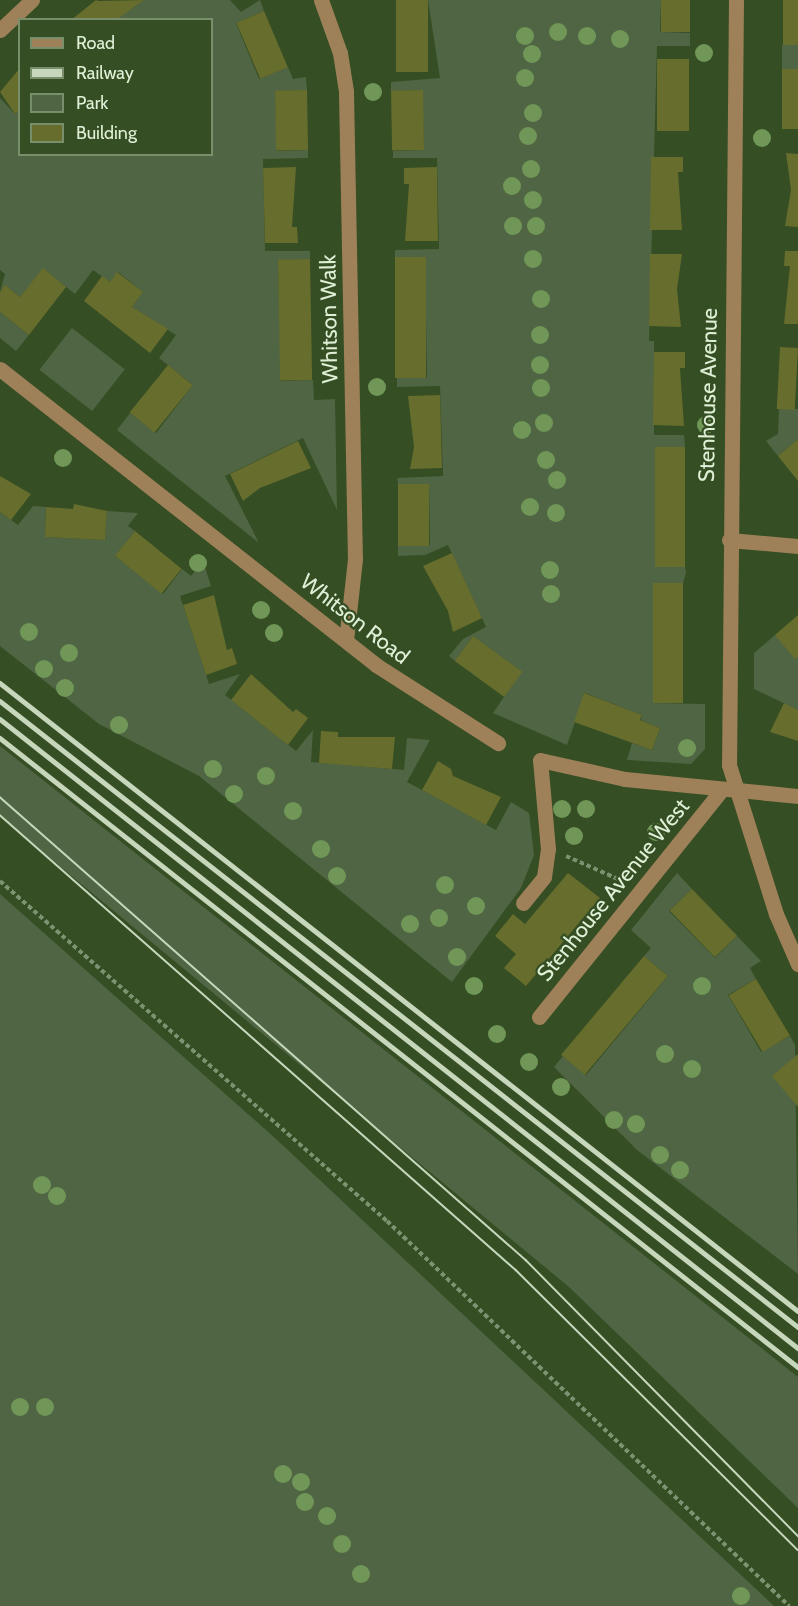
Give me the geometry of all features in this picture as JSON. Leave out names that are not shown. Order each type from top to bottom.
[{"type":"street","points":[[0,30],[32,0]]},
{"type":"street","name":"Whitson Walk","points":[[321,0],[340,53],[346,92],[355,558],[346,641]]},
{"type":"street","name":"Stenhouse Avenue","points":[[728,790],[736,0]]},
{"type":"street","name":"Whitson Road","points":[[0,369],[408,689],[498,743]]},
{"type":"street","points":[[729,540],[798,546]]},
{"type":"street","points":[[523,903],[544,877],[548,849],[540,760],[578,771],[728,790],[798,796]]},
{"type":"street","points":[[728,790],[798,964]]},
{"type":"street","name":"Stenhouse Avenue West","points":[[538,1017],[728,790]]},
{"type":"path","points":[[548,849],[609,874]]},
{"type":"path","points":[[0,881],[387,1221],[789,1606]]},
{"type":"green space","points":[[144,0],[230,0],[241,12],[260,0],[264,11],[236,23],[259,79],[288,67],[293,79],[306,77],[307,90],[275,91],[277,151],[308,150],[308,158],[263,159],[265,251],[310,251],[310,259],[278,260],[281,381],[313,380],[314,400],[335,399],[337,510],[303,438],[225,476],[259,543],[117,430],[130,413],[156,433],[193,385],[159,358],[176,335],[132,307],[143,292],[118,272],[110,282],[93,270],[75,294],[43,269],[20,297],[5,285],[0,292],[5,274],[0,270],[0,98],[15,114],[18,111],[18,156],[213,156],[213,18],[117,18]]},
{"type":"green space","points":[[428,0],[661,0],[660,32],[690,33],[690,46],[657,46],[649,341],[654,341],[654,435],[684,435],[685,447],[655,448],[655,567],[685,567],[686,573],[683,583],[653,583],[653,703],[705,704],[705,749],[691,764],[627,760],[632,743],[652,750],[660,728],[641,720],[642,715],[585,693],[567,745],[493,713],[521,672],[473,636],[455,661],[449,656],[463,639],[486,627],[448,545],[425,555],[398,556],[398,546],[430,545],[429,484],[398,484],[397,478],[443,476],[440,386],[397,387],[397,378],[427,378],[425,257],[395,257],[395,250],[439,249],[437,158],[393,158],[393,151],[424,150],[422,90],[391,91],[391,82],[440,78]]},
{"type":"green space","points":[[782,45],[798,45],[798,69],[782,69]]},
{"type":"green space","points":[[0,312],[29,335],[16,351],[0,338]]},
{"type":"green space","points":[[72,328],[125,369],[92,411],[39,370]]},
{"type":"green space","points":[[779,409],[798,409],[798,439],[778,456],[766,441],[778,434]]},
{"type":"green space","points":[[33,506],[46,507],[45,537],[105,540],[107,511],[138,513],[128,526],[135,531],[115,556],[163,594],[182,569],[191,576],[203,561],[211,586],[180,596],[209,684],[240,674],[225,695],[296,751],[313,730],[311,762],[404,770],[407,738],[430,740],[407,782],[496,830],[511,802],[529,813],[534,855],[521,888],[452,982],[199,776],[99,724],[0,646],[0,512],[18,525]]},
{"type":"green space","points":[[775,635],[798,657],[798,710],[754,689],[754,653]]},
{"type":"green space","points":[[0,746],[798,1377],[798,1508],[569,1287],[0,817]]},
{"type":"green space","points":[[677,873],[692,889],[669,911],[715,958],[737,936],[761,961],[750,968],[756,979],[728,995],[761,1052],[790,1036],[795,1045],[798,1274],[637,1150],[554,1067],[563,1056],[586,1075],[668,976],[644,956],[651,948],[631,930]]},
{"type":"green space","points":[[0,894],[275,1138],[774,1606],[0,1606]]},
{"type":"building","points":[[96,0],[144,0],[119,18],[74,18]]},
{"type":"building","points":[[396,0],[428,0],[428,72],[396,72]]},
{"type":"building","points":[[661,0],[690,0],[690,32],[661,32]]},
{"type":"building","points":[[783,0],[798,0],[798,45],[783,45]]},
{"type":"building","points":[[264,11],[288,67],[260,79],[236,23]]},
{"type":"building","points":[[657,59],[689,59],[689,131],[657,131]]},
{"type":"building","points":[[782,69],[798,69],[798,129],[782,129]]},
{"type":"building","points":[[18,70],[18,112],[15,114],[0,92]]},
{"type":"building","points":[[307,90],[308,150],[276,151],[275,91]]},
{"type":"building","points":[[423,90],[424,150],[392,151],[391,91]]},
{"type":"building","points":[[786,153],[798,154],[798,227],[785,226],[791,190]]},
{"type":"building","points":[[651,157],[683,157],[683,172],[678,172],[682,230],[650,230]]},
{"type":"building","points":[[296,167],[292,227],[297,227],[298,243],[265,243],[263,168]]},
{"type":"building","points":[[437,167],[438,241],[405,241],[409,184],[404,184],[404,168]]},
{"type":"building","points":[[785,251],[798,251],[798,324],[784,324],[790,266],[784,266]]},
{"type":"building","points":[[650,254],[682,254],[677,289],[681,327],[649,326]]},
{"type":"building","points":[[395,257],[426,257],[426,378],[395,378]]},
{"type":"building","points":[[310,259],[312,380],[280,381],[278,260]]},
{"type":"building","points":[[43,268],[66,287],[29,335],[0,312],[0,292],[5,285],[20,297]]},
{"type":"building","points":[[117,272],[143,292],[132,307],[168,329],[150,353],[84,301],[102,276],[110,282]]},
{"type":"building","points":[[780,347],[798,348],[795,410],[777,409]]},
{"type":"building","points":[[654,352],[685,352],[685,368],[680,368],[684,426],[653,425]]},
{"type":"building","points":[[168,365],[193,385],[154,433],[130,412]]},
{"type":"building","points":[[440,395],[442,468],[410,469],[414,447],[408,396]]},
{"type":"building","points":[[798,439],[798,481],[778,456]]},
{"type":"building","points":[[298,441],[311,468],[260,488],[243,501],[230,474]]},
{"type":"building","points":[[655,447],[685,447],[685,567],[655,567]]},
{"type":"building","points":[[0,476],[31,494],[11,520],[0,512]]},
{"type":"building","points":[[398,484],[429,484],[429,546],[398,546]]},
{"type":"building","points":[[74,504],[107,511],[105,540],[45,537],[46,507],[73,509]]},
{"type":"building","points":[[135,531],[182,569],[161,594],[115,556]]},
{"type":"building","points":[[452,553],[482,618],[453,632],[448,611],[423,566]]},
{"type":"building","points":[[653,583],[683,583],[683,703],[653,703]]},
{"type":"building","points":[[214,595],[227,650],[232,648],[237,664],[206,675],[183,605]]},
{"type":"building","points":[[798,615],[798,657],[795,659],[775,635]]},
{"type":"building","points":[[473,636],[522,672],[504,697],[455,661]]},
{"type":"building","points":[[251,674],[293,712],[296,709],[308,718],[288,745],[231,700]]},
{"type":"building","points":[[584,693],[642,715],[640,720],[660,728],[652,750],[574,722]]},
{"type":"building","points":[[784,703],[798,710],[798,741],[770,732]]},
{"type":"building","points":[[321,731],[338,732],[338,737],[395,737],[392,769],[319,763]]},
{"type":"building","points":[[438,761],[451,769],[453,776],[501,797],[486,825],[422,790]]},
{"type":"building","points":[[568,873],[600,898],[526,986],[504,968],[516,954],[495,936],[513,914],[525,924]]},
{"type":"building","points":[[692,889],[737,936],[715,957],[670,911]]},
{"type":"building","points":[[644,956],[668,976],[585,1075],[561,1055]]},
{"type":"building","points":[[756,979],[790,1036],[763,1052],[729,995]]},
{"type":"building","points":[[798,1054],[798,1107],[772,1076]]},
{"type":"tram line","points":[[0,797],[526,1260],[798,1536]]},
{"type":"tram line","points":[[0,815],[516,1270],[798,1550]]},
{"type":"railway","points":[[0,683],[798,1311]]},
{"type":"railway","points":[[0,701],[798,1327]]},
{"type":"railway","points":[[0,719],[798,1348]]},
{"type":"railway","points":[[0,738],[798,1367]]}]
